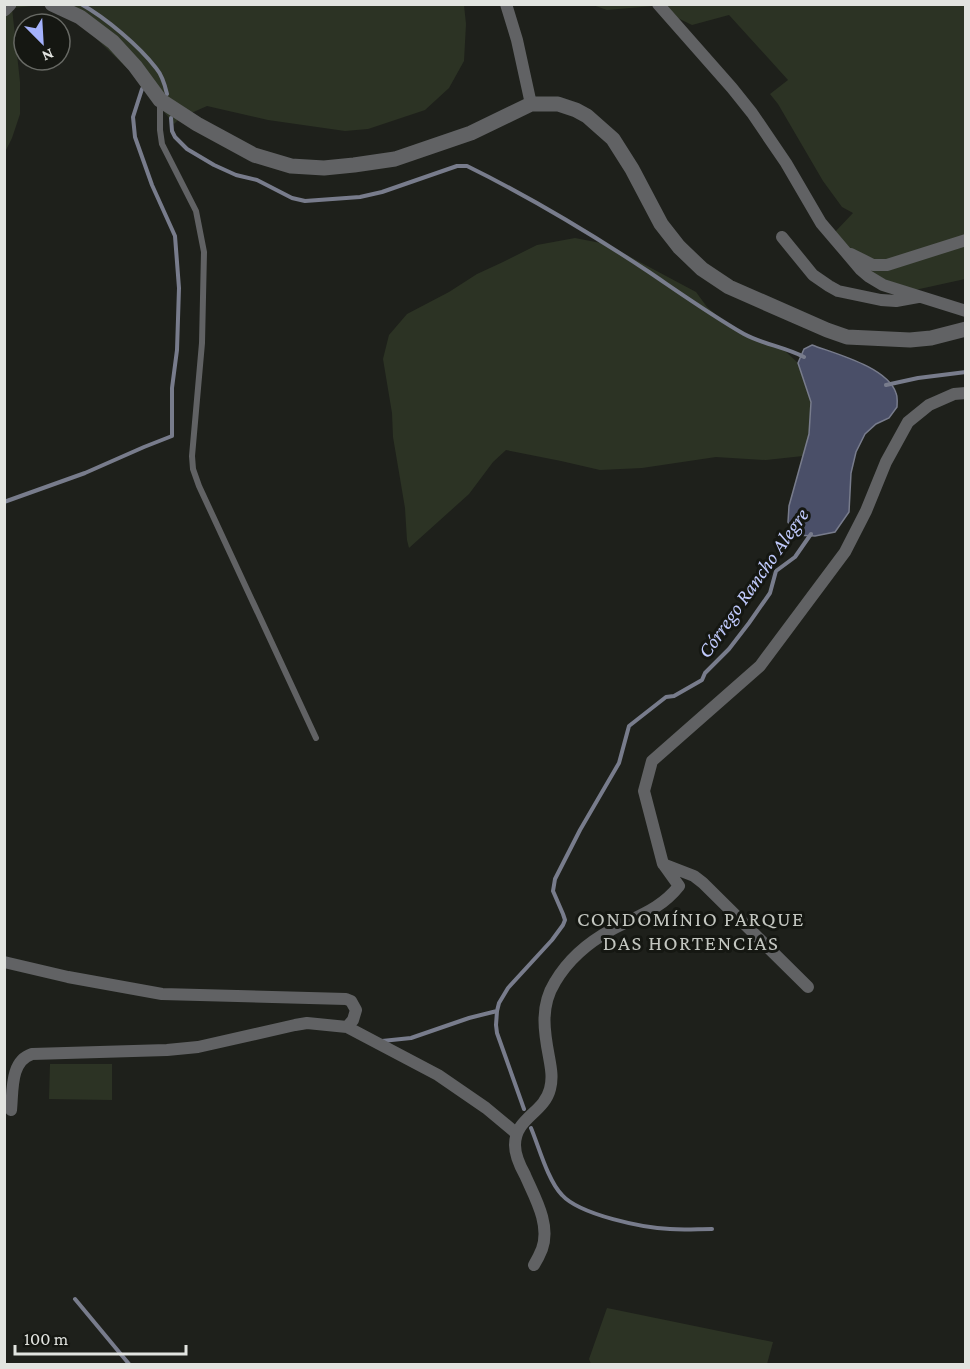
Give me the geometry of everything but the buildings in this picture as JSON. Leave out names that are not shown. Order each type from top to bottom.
[{"type":"street","points":[[4,9],[9,4]]},
{"type":"street","points":[[52,4],[80,17],[113,42],[135,66],[160,100],[197,124],[254,155],[291,166],[324,168],[395,159],[471,133],[531,104],[558,104],[576,110],[587,116],[613,139],[661,224],[679,247],[702,269],[729,287],[817,326],[848,337],[910,340],[931,338],[966,329]]},
{"type":"street","points":[[506,4],[517,40],[531,104]]},
{"type":"street","points":[[658,4],[726,80],[752,113],[786,163],[821,223],[854,263],[868,276],[883,285],[966,311]]},
{"type":"street","points":[[782,237],[813,275],[838,291],[872,299],[896,301],[920,296]]},
{"type":"street","points":[[846,251],[873,265],[887,265],[966,240]]},
{"type":"street","points":[[534,1265],[542,1249],[544,1227],[540,1208],[520,1164],[515,1147],[516,1133],[540,1107],[551,1087],[552,1075],[543,1027],[547,996],[555,981],[578,953],[609,932],[660,905],[679,886],[663,864],[644,791],[652,761],[759,666],[781,637],[845,552],[866,511],[886,462],[908,422],[929,405],[954,394],[966,393]]},
{"type":"street","points":[[663,864],[694,876],[703,883],[808,987]]},
{"type":"street","points":[[4,962],[68,977],[162,994],[346,999],[351,1001],[356,1010],[355,1016],[347,1027]]},
{"type":"street","points":[[11,1110],[18,1064],[26,1056],[32,1054],[198,1047],[307,1023],[347,1027],[438,1075],[486,1108],[516,1133]]},
{"type":"lane","points":[[160,100],[162,144],[196,211],[204,252],[202,342],[192,456],[194,470],[199,486],[315,738]]},
{"type":"green space","points":[[5,5],[42,5],[12,8],[12,72],[19,72],[20,114],[5,152]]},
{"type":"green space","points":[[51,5],[464,5],[466,24],[464,61],[449,88],[425,110],[368,129],[345,131],[268,120],[207,106],[180,118],[174,124],[131,72],[72,17],[72,12],[63,12]]},
{"type":"green space","points":[[593,5],[965,5],[965,279],[915,290],[866,273],[835,232],[853,213],[842,207],[823,181],[770,94],[788,80],[729,15],[692,25],[653,6],[607,10]]},
{"type":"green space","points":[[575,238],[606,244],[696,292],[707,307],[726,323],[744,335],[784,350],[798,363],[811,402],[809,434],[803,456],[766,460],[716,457],[642,468],[600,470],[506,450],[493,462],[469,494],[409,548],[383,359],[389,335],[407,314],[477,274],[537,245]]},
{"type":"green space","points":[[50,1064],[112,1064],[112,1100],[49,1099]]},
{"type":"green space","points":[[607,1308],[773,1342],[767,1364],[591,1364],[589,1359]]},
{"type":"water","points":[[812,345],[847,357],[872,369],[891,384],[897,400],[897,407],[889,418],[876,424],[865,434],[856,452],[851,473],[849,512],[835,532],[815,536],[795,535],[788,522],[789,506],[809,434],[811,402],[798,363],[804,349]]},
{"type":"waterway","name":"Córrego Rancho Alegre","points":[[81,4],[111,25],[141,51],[160,74],[167,94]]},
{"type":"waterway","points":[[4,502],[85,473],[172,436],[172,388],[177,350],[179,288],[175,236],[152,185],[135,137],[133,117],[142,89]]},
{"type":"waterway","name":"Córrego Rancho Alegre","points":[[171,118],[175,137],[187,149],[236,175],[257,180],[292,198],[305,201],[360,197],[382,192],[457,166],[467,166],[582,229],[744,334],[804,357]]},
{"type":"waterway","points":[[886,385],[966,372]]},
{"type":"waterway","name":"Córrego Rancho Alegre","points":[[524,1109],[497,1033],[499,1003],[508,988],[563,925],[565,920],[553,891],[555,879],[619,763],[629,726],[666,697],[674,696],[702,680],[705,673],[729,649],[770,593],[776,571],[795,557],[811,534]]},
{"type":"waterway","points":[[382,1041],[411,1038],[497,1011]]},
{"type":"waterway","name":"Córrego Rancho Alegre","points":[[531,1128],[557,1189],[583,1209],[645,1226],[712,1229]]},
{"type":"waterway","points":[[75,1299],[129,1364]]},
{"type":"district","name":"CONDOMÍNIO PARQUE DAS HORTENCIAS","points":[[691,931]]}]
